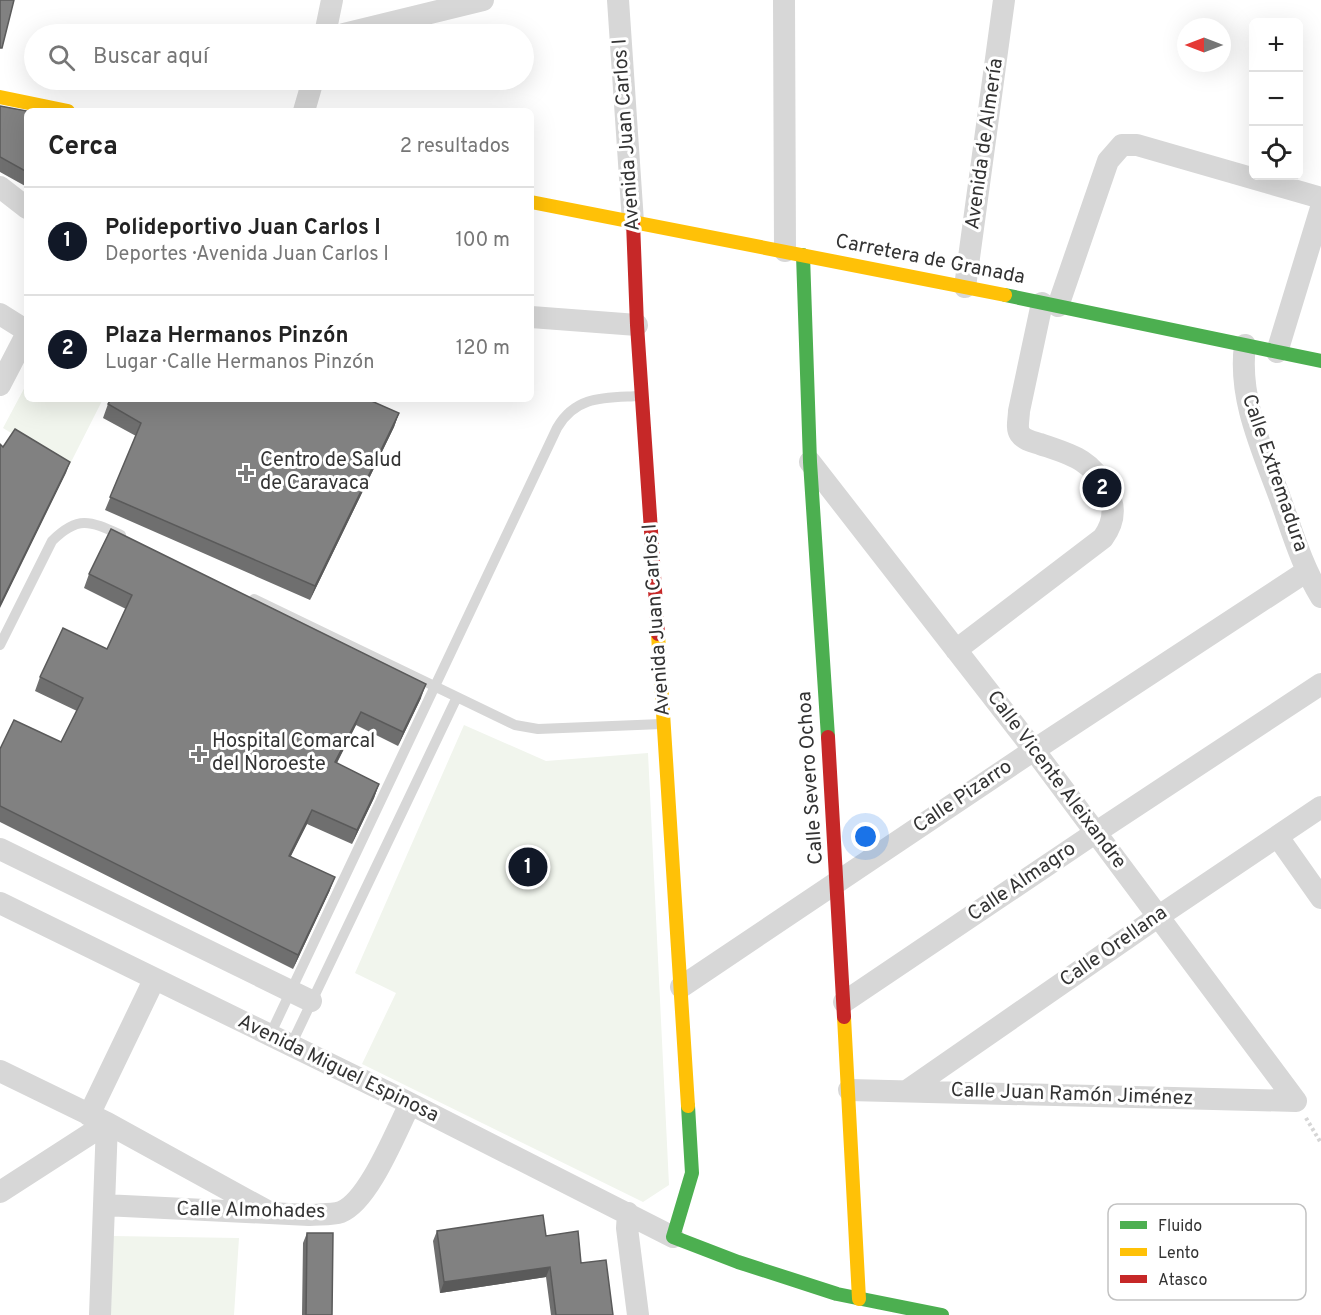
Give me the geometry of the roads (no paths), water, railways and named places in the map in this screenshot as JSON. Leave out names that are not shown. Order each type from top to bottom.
[{"type":"street","points":[[328,24],[332,0]]},
{"type":"street","points":[[385,24],[483,0]]},
{"type":"street","name":"Avenida Juan Carlos I","points":[[618,0],[692,1173],[674,1238]]},
{"type":"street","points":[[784,0],[794,253]]},
{"type":"street","name":"Avenida de Almería","points":[[965,287],[1004,0]]},
{"type":"street","points":[[305,108],[310,90]]},
{"type":"street","points":[[0,97],[53,108]]},
{"type":"street","points":[[956,650],[1103,538],[1113,519],[1110,496],[1090,465],[1075,456],[1026,439],[1019,433],[1018,427],[1019,411],[1050,305],[1108,161],[1118,148],[1137,144],[1321,198]]},
{"type":"street","points":[[0,187],[24,206]]},
{"type":"street","name":"Carretera de Granada","points":[[534,203],[965,287],[1321,362]]},
{"type":"street","points":[[1277,352],[1321,208]]},
{"type":"street","name":"Calle Severo Ochoa","points":[[794,253],[837,881],[859,1299]]},
{"type":"street","points":[[0,314],[24,330]]},
{"type":"street","points":[[534,317],[637,325]]},
{"type":"street","points":[[0,385],[24,338]]},
{"type":"street","name":"Calle Extremadura","points":[[1245,345],[1242,369],[1254,425],[1307,571],[1321,597]]},
{"type":"street","name":"Calle Vicente Aleixandre","points":[[810,462],[1034,750],[1296,1101]]},
{"type":"street","name":"Calle Pizarro","points":[[681,987],[1034,750],[1307,571]]},
{"type":"street","name":"Calle Almagro","points":[[844,1002],[1321,684]]},
{"type":"street","name":"Calle Orellana","points":[[908,1090],[1321,807]]},
{"type":"street","points":[[1278,837],[1321,898]]},
{"type":"street","points":[[0,849],[311,1001]]},
{"type":"street","name":"Avenida Miguel Espinosa","points":[[0,903],[410,1104],[674,1238]]},
{"type":"street","points":[[100,1315],[104,1205],[98,1119],[154,980]]},
{"type":"street","points":[[0,1071],[98,1119],[271,1213]]},
{"type":"street","name":"Calle Juan Ramón Jiménez","points":[[849,1090],[1296,1101]]},
{"type":"street","name":"Calle Almohades","points":[[104,1205],[309,1215],[340,1212],[354,1204],[366,1192],[410,1104]]},
{"type":"street","points":[[0,1192],[98,1119]]},
{"type":"street","points":[[628,1213],[627,1228],[638,1315]]},
{"type":"street","points":[[674,1238],[738,1262],[859,1299],[942,1315]]},
{"type":"lane","points":[[270,1035],[513,519],[565,415],[581,404],[603,398],[642,396]]},
{"type":"lane","points":[[0,645],[52,541],[65,528],[76,523],[87,523],[134,541]]},
{"type":"lane","points":[[246,596],[515,724],[538,729],[664,724]]},
{"type":"lane","points":[[291,1045],[457,697]]},
{"type":"place","name":"Centro de Salud de Caravaca","points":[[246,473]]},
{"type":"place","name":"Plaza Hermanos Pinzón","points":[[1102,488]]},
{"type":"place","name":"Hospital Comarcal del Noroeste","points":[[199,754]]},
{"type":"place","name":"Polideportivo Juan Carlos I","points":[[528,867]]}]
